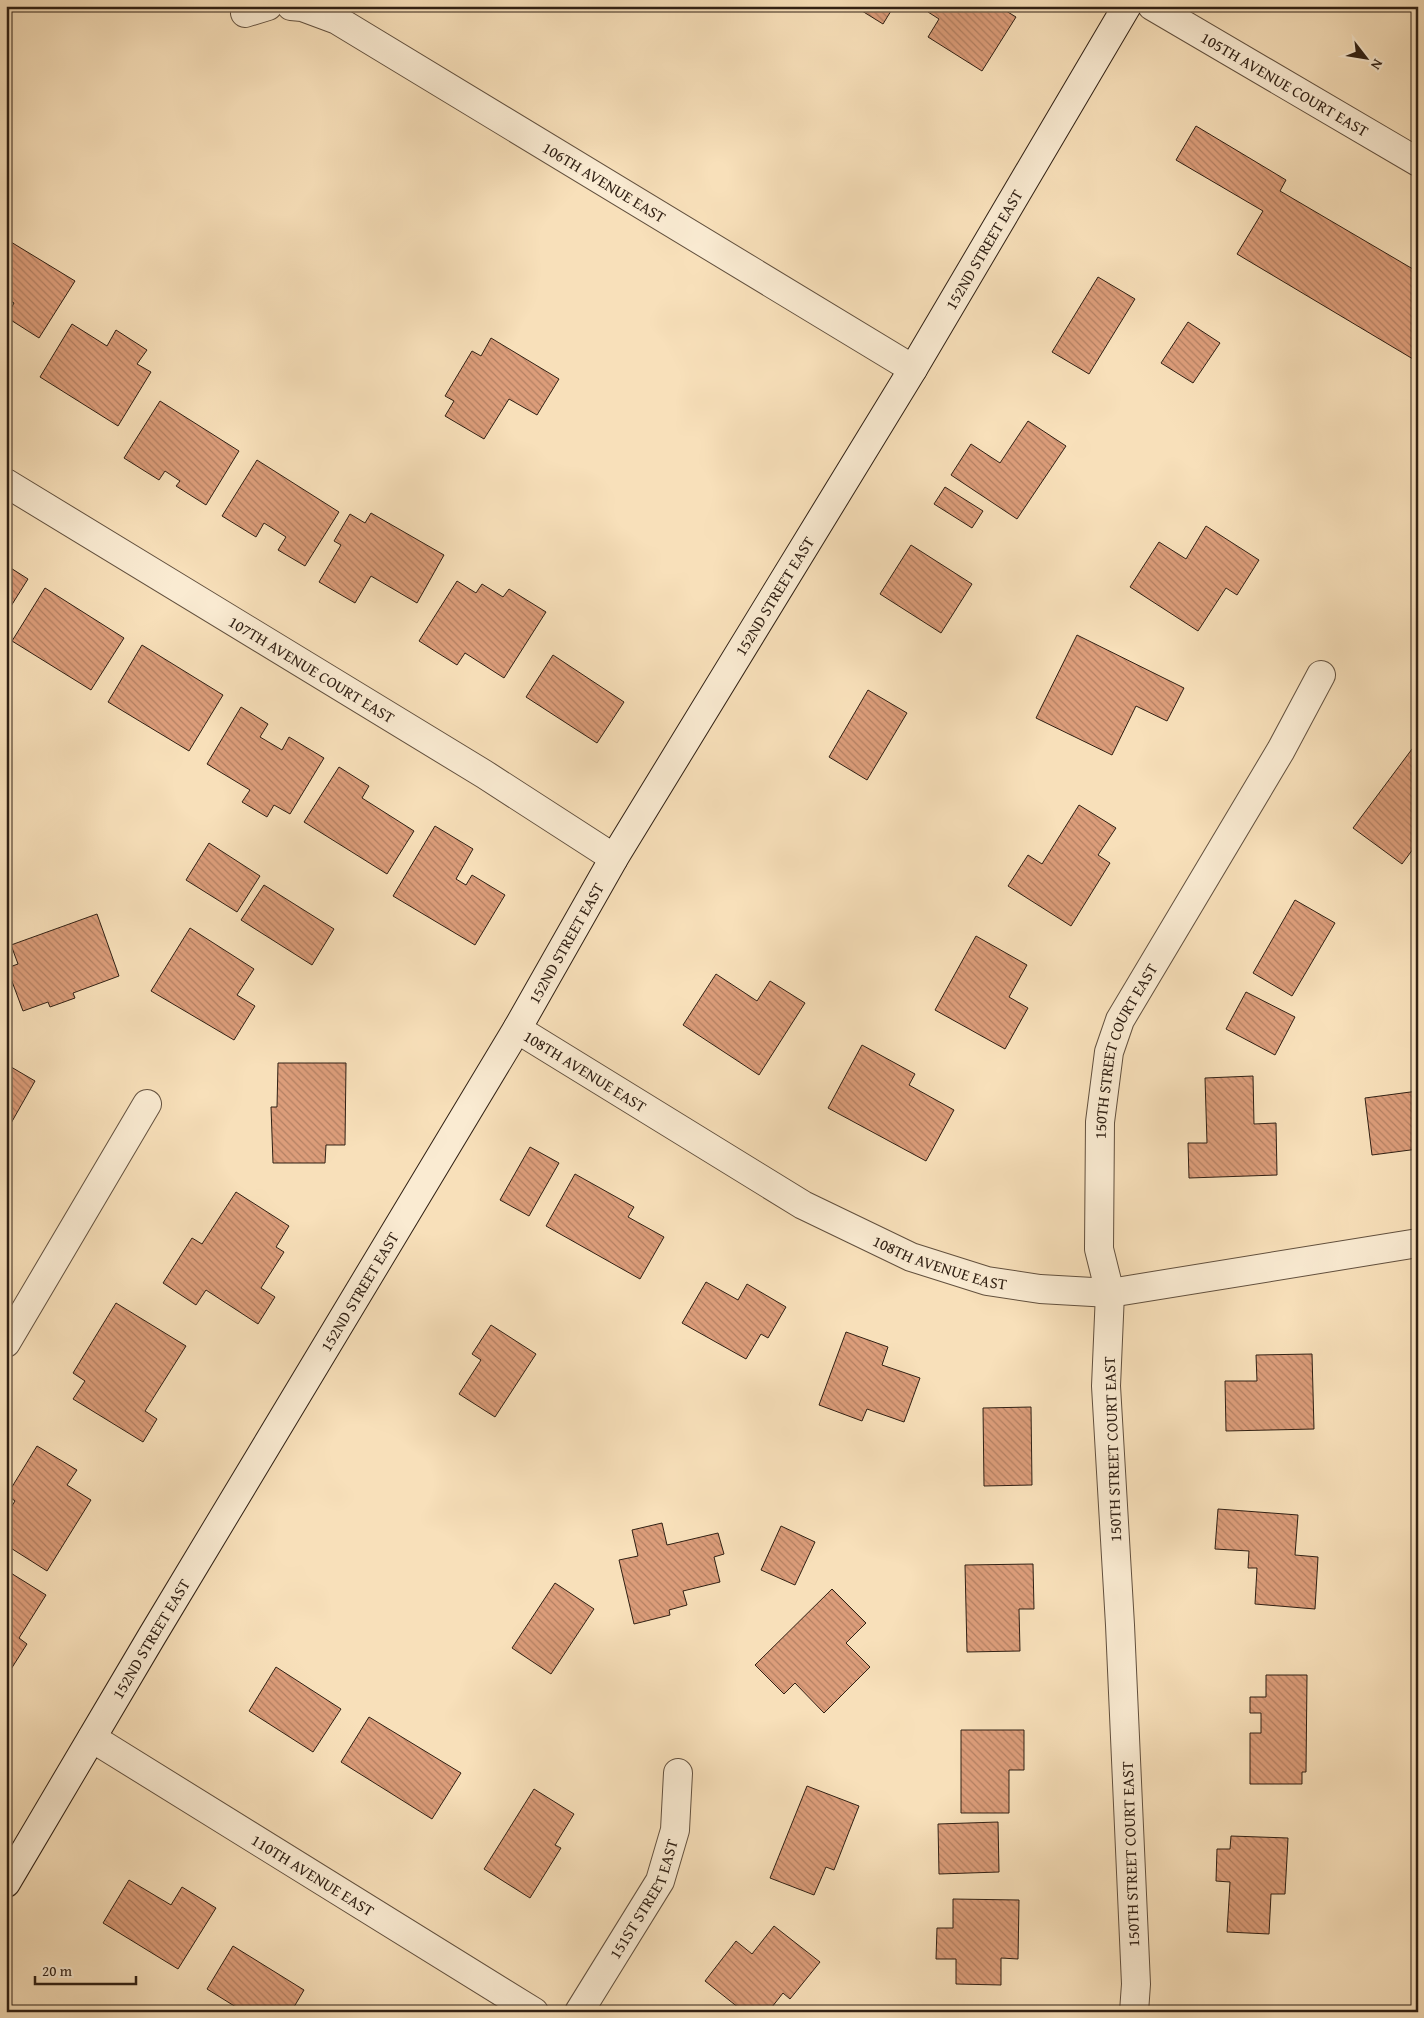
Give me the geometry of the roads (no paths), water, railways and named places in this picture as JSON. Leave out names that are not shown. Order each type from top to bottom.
[{"type":"street","name":"106TH AVENUE EAST","points":[[291,6],[302,7],[337,20],[913,369]]},
{"type":"street","name":"152ND STREET EAST","points":[[6,1883],[517,1029],[614,858],[913,369],[1127,6]]},
{"type":"street","name":"105TH AVENUE COURT EAST","points":[[1152,6],[1418,162]]},
{"type":"street","name":"107TH AVENUE COURT EAST","points":[[6,483],[484,774],[614,858]]},
{"type":"street","name":"150TH STREET COURT EAST","points":[[1134,2012],[1136,1984],[1120,1625],[1106,1386],[1110,1293],[1099,1249],[1100,1122],[1108,1052],[1120,1020],[1281,750],[1321,675]]},
{"type":"street","name":"108TH AVENUE EAST","points":[[517,1029],[803,1204],[911,1257],[987,1281],[1040,1289],[1110,1293],[1418,1243]]},
{"type":"street","points":[[6,1343],[147,1104]]},
{"type":"street","name":"110TH AVENUE EAST","points":[[92,1738],[534,2012]]},
{"type":"street","name":"151ST STREET EAST","points":[[579,2012],[660,1881],[675,1830],[678,1774]]}]
